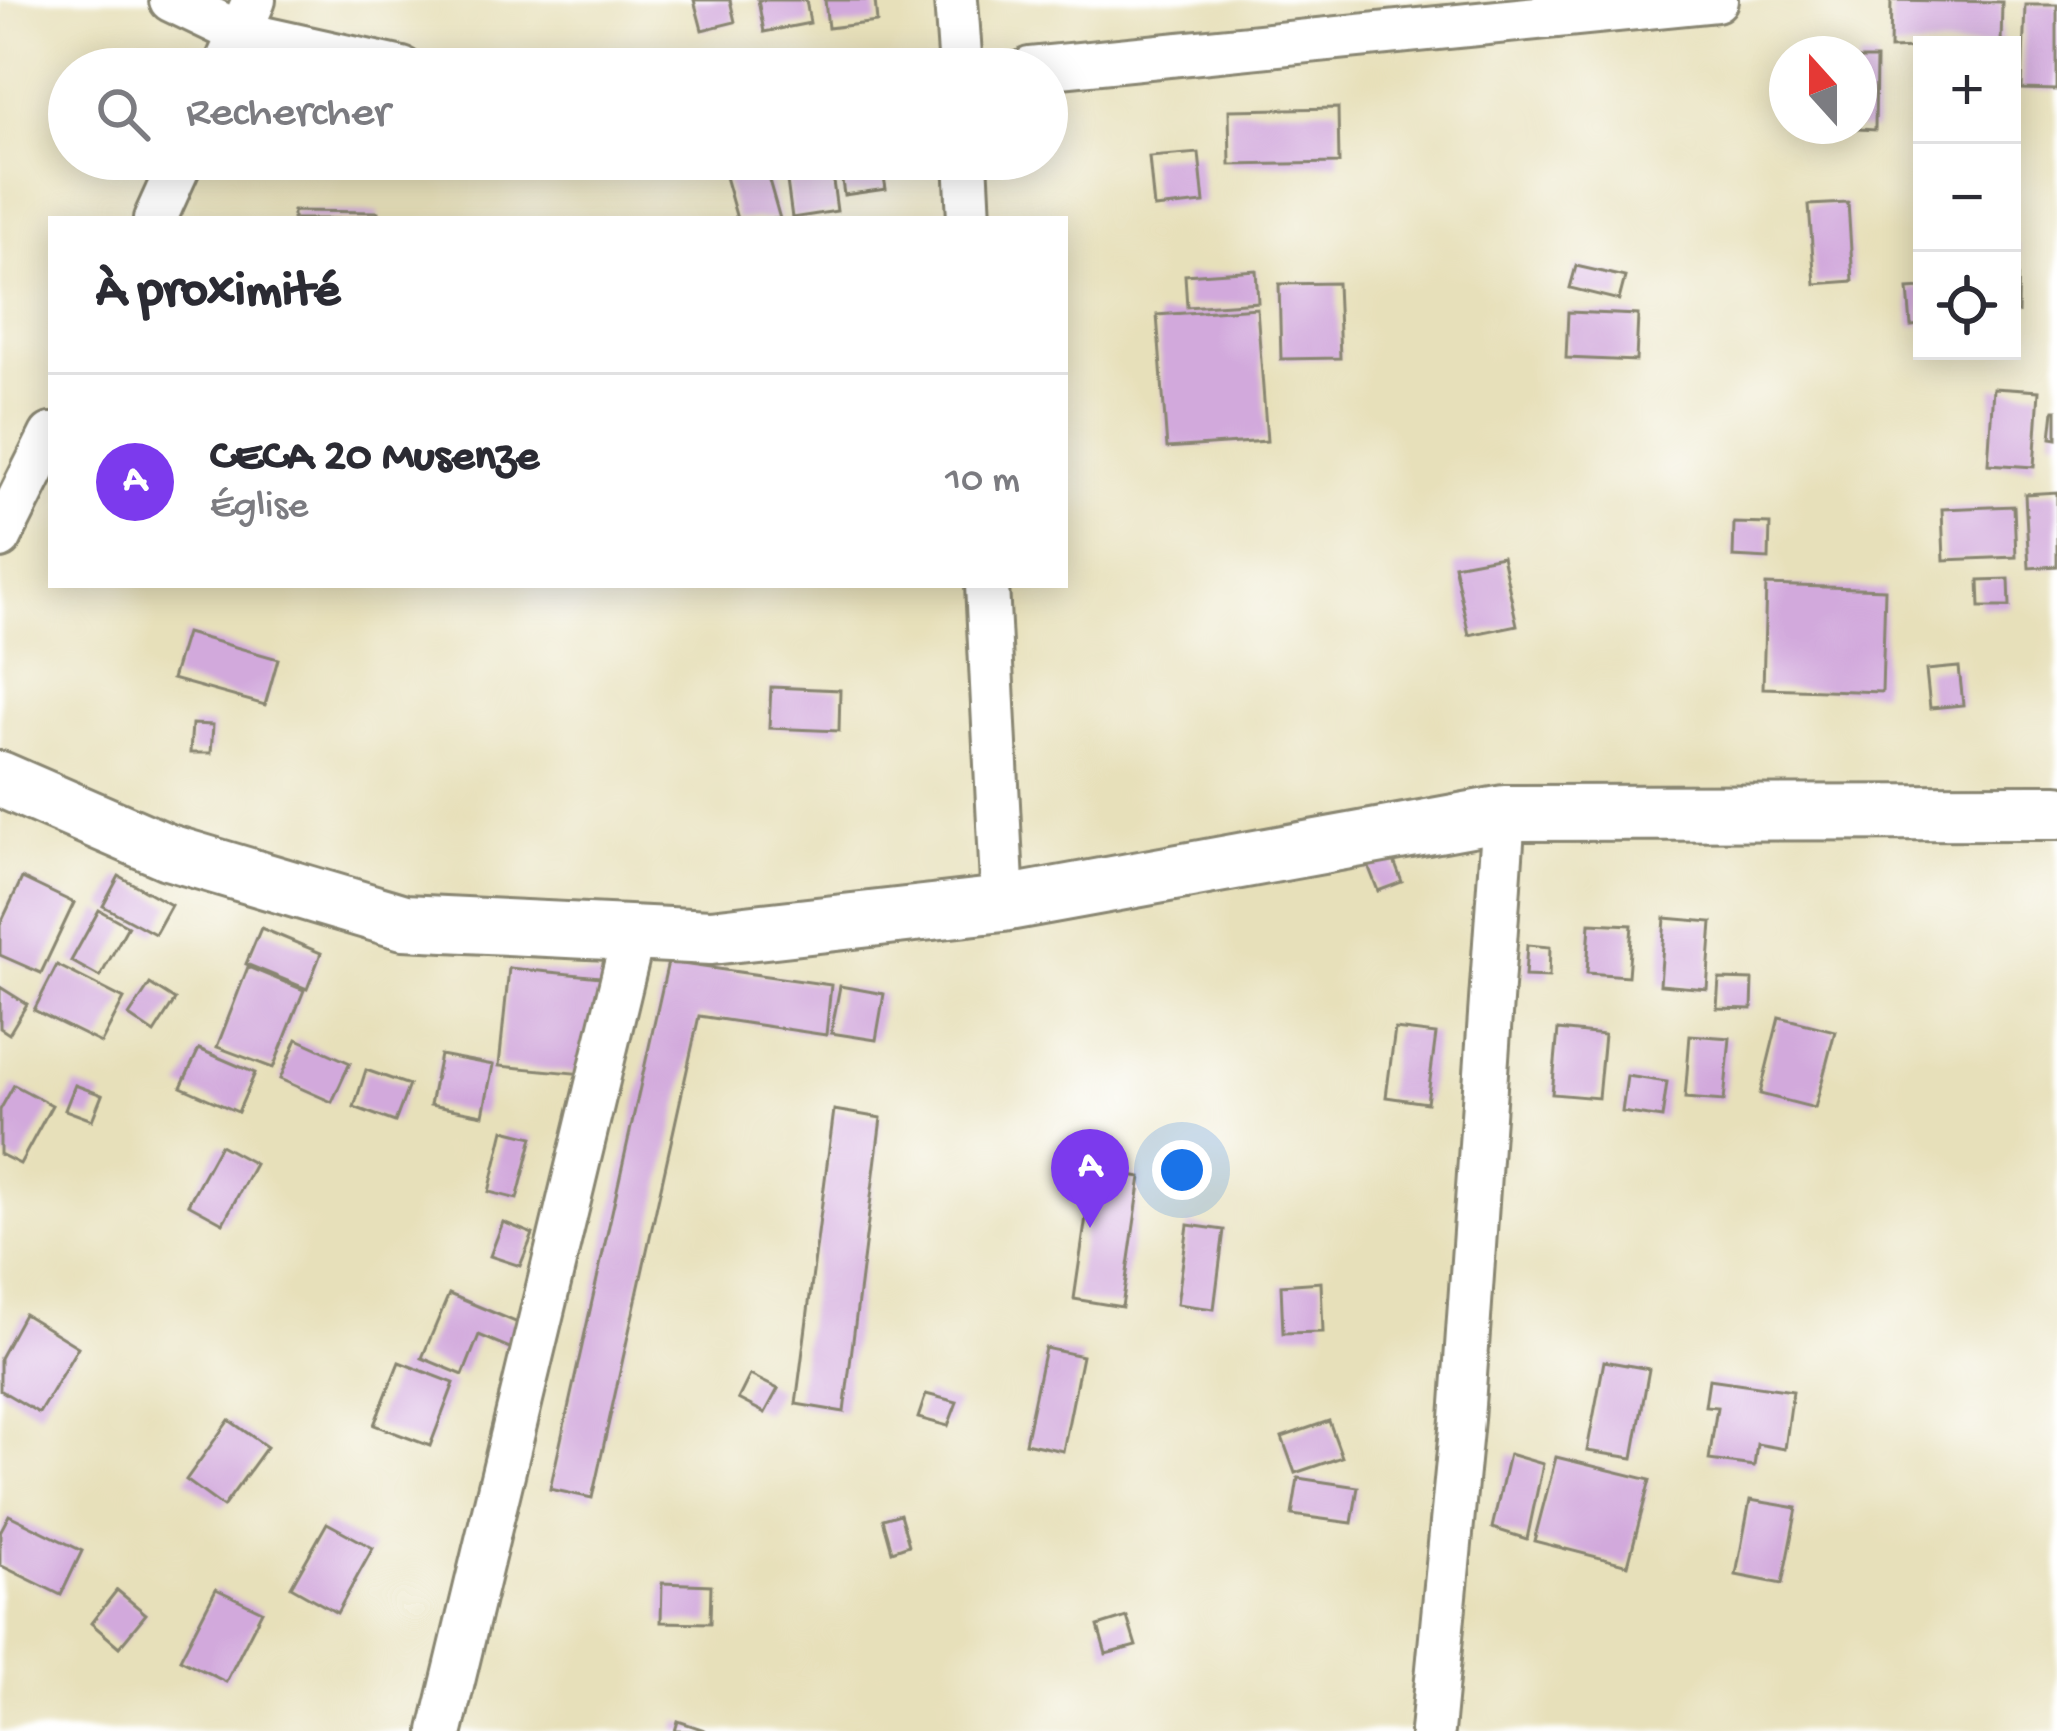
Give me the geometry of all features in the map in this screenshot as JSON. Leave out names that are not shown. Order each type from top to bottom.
[{"type":"street","points":[[171,0],[239,34],[304,48]]},
{"type":"street","points":[[956,0],[959,48]]},
{"type":"street","points":[[1068,65],[1716,0]]},
{"type":"street","points":[[156,216],[173,180]]},
{"type":"street","points":[[967,180],[969,216]]},
{"type":"street","points":[[0,537],[48,441]]},
{"type":"street","points":[[987,588],[1003,904]]},
{"type":"street","points":[[0,779],[169,852],[404,922],[711,938],[1003,904],[1504,814],[2057,812]]},
{"type":"street","points":[[1432,1731],[1462,1419],[1504,814]]},
{"type":"street","points":[[441,1731],[633,934]]},
{"type":"building","points":[[694,0],[730,0],[735,22],[702,30]]},
{"type":"building","points":[[758,0],[806,0],[810,23],[764,32]]},
{"type":"building","points":[[825,0],[875,0],[877,22],[828,28]]},
{"type":"building","points":[[1891,0],[2002,2],[2001,36],[1913,36],[1913,48],[1890,49]]},
{"type":"building","points":[[2025,5],[2057,5],[2057,90],[2022,89]]},
{"type":"building","points":[[1338,108],[1339,163],[1230,165],[1229,110]]},
{"type":"building","points":[[1199,153],[1204,203],[1154,208],[1149,157]]},
{"type":"building","points":[[726,180],[769,180],[779,216],[736,216]]},
{"type":"building","points":[[787,180],[833,180],[837,211],[792,216]]},
{"type":"building","points":[[842,180],[884,180],[886,189],[844,195]]},
{"type":"building","points":[[1848,203],[1853,281],[1815,284],[1809,205]]},
{"type":"building","points":[[293,211],[378,212],[378,216],[293,216]]},
{"type":"building","points":[[1576,266],[1625,277],[1619,300],[1570,288]]},
{"type":"building","points":[[1256,270],[1258,302],[1187,307],[1185,275]]},
{"type":"building","points":[[1337,283],[1340,358],[1281,359],[1279,284]]},
{"type":"building","points":[[1908,289],[1913,289],[1913,326],[1911,326]]},
{"type":"building","points":[[1257,308],[1267,441],[1167,448],[1157,315]]},
{"type":"building","points":[[1568,312],[1638,315],[1636,361],[1566,358]]},
{"type":"building","points":[[1993,388],[2039,391],[2034,467],[1988,464]]},
{"type":"building","points":[[2057,410],[2057,439],[2051,438]]},
{"type":"building","points":[[2057,492],[2057,566],[2029,568],[2025,494]]},
{"type":"building","points":[[2014,506],[2016,557],[1944,560],[1942,509]]},
{"type":"building","points":[[1734,523],[1770,524],[1769,559],[1733,557]]},
{"type":"building","points":[[1502,556],[1517,625],[1469,635],[1454,565]]},
{"type":"building","points":[[2009,579],[2010,607],[1980,607],[1979,580]]},
{"type":"building","points":[[1766,585],[1885,589],[1882,692],[1763,688]]},
{"type":"building","points":[[186,633],[278,659],[265,705],[172,679]]},
{"type":"building","points":[[1959,667],[1963,705],[1930,708],[1926,670]]},
{"type":"building","points":[[771,687],[840,690],[839,731],[769,728]]},
{"type":"building","points":[[192,724],[213,725],[211,753],[190,753]]},
{"type":"building","points":[[1392,856],[1402,882],[1378,891],[1368,865]]},
{"type":"building","points":[[119,876],[171,905],[155,934],[103,906]]},
{"type":"building","points":[[22,878],[74,903],[41,973],[0,955],[0,925]]},
{"type":"building","points":[[99,910],[128,926],[100,977],[71,961]]},
{"type":"building","points":[[1665,918],[1712,922],[1707,989],[1660,985]]},
{"type":"building","points":[[1590,923],[1632,925],[1628,976],[1587,973]]},
{"type":"building","points":[[261,928],[321,953],[307,989],[246,964]]},
{"type":"building","points":[[1527,945],[1550,947],[1549,977],[1525,976]]},
{"type":"building","points":[[668,962],[831,985],[826,1035],[699,1016],[592,1498],[550,1489]]},
{"type":"building","points":[[57,965],[124,999],[101,1043],[34,1010]]},
{"type":"building","points":[[248,967],[304,990],[273,1068],[217,1047]]},
{"type":"building","points":[[509,968],[611,978],[594,1075],[499,1066]]},
{"type":"building","points":[[1719,979],[1753,980],[1752,1009],[1717,1008]]},
{"type":"building","points":[[150,984],[175,1000],[154,1033],[129,1016]]},
{"type":"building","points":[[840,986],[884,994],[876,1040],[831,1033]]},
{"type":"building","points":[[0,987],[27,1004],[9,1034],[0,1028]]},
{"type":"building","points":[[1779,1017],[1835,1031],[1815,1108],[1760,1094]]},
{"type":"building","points":[[1395,1029],[1436,1034],[1427,1103],[1386,1097]]},
{"type":"building","points":[[1558,1030],[1604,1035],[1598,1098],[1552,1094]]},
{"type":"building","points":[[1690,1035],[1730,1038],[1724,1101],[1685,1098]]},
{"type":"building","points":[[297,1039],[350,1063],[332,1102],[280,1079]]},
{"type":"building","points":[[199,1049],[255,1073],[238,1112],[181,1087]]},
{"type":"building","points":[[440,1055],[493,1065],[483,1115],[430,1105]]},
{"type":"building","points":[[366,1070],[409,1085],[395,1122],[354,1107]]},
{"type":"building","points":[[1627,1076],[1667,1082],[1662,1118],[1622,1112]]},
{"type":"building","points":[[14,1085],[52,1105],[20,1164],[0,1154],[0,1110]]},
{"type":"building","points":[[75,1085],[102,1095],[92,1120],[65,1110]]},
{"type":"building","points":[[834,1110],[881,1118],[844,1412],[796,1404]]},
{"type":"building","points":[[504,1130],[533,1137],[517,1199],[489,1192]]},
{"type":"building","points":[[220,1145],[255,1164],[223,1223],[188,1204]]},
{"type":"building","points":[[1093,1169],[1141,1177],[1122,1307],[1074,1299]]},
{"type":"building","points":[[503,1222],[533,1234],[520,1266],[490,1256]]},
{"type":"building","points":[[1188,1225],[1224,1230],[1214,1309],[1177,1304]]},
{"type":"building","points":[[1321,1282],[1323,1332],[1283,1333],[1281,1285]]},
{"type":"building","points":[[449,1294],[523,1325],[512,1349],[479,1335],[463,1375],[422,1358]]},
{"type":"building","points":[[24,1314],[78,1347],[39,1413],[0,1390],[0,1358]]},
{"type":"building","points":[[1045,1348],[1082,1356],[1063,1451],[1025,1443]]},
{"type":"building","points":[[1604,1361],[1649,1369],[1633,1458],[1587,1451]]},
{"type":"building","points":[[399,1362],[454,1383],[430,1446],[374,1425]]},
{"type":"building","points":[[750,1375],[778,1389],[765,1413],[738,1399]]},
{"type":"building","points":[[1709,1379],[1793,1391],[1785,1449],[1757,1444],[1754,1466],[1709,1460],[1717,1407],[1705,1406]]},
{"type":"building","points":[[926,1394],[957,1402],[948,1426],[918,1418]]},
{"type":"building","points":[[229,1420],[267,1447],[223,1507],[186,1480]]},
{"type":"building","points":[[1329,1421],[1342,1457],[1295,1473],[1282,1437]]},
{"type":"building","points":[[1509,1454],[1543,1464],[1527,1539],[1492,1528]]},
{"type":"building","points":[[1556,1457],[1650,1480],[1628,1565],[1534,1541]]},
{"type":"building","points":[[1298,1478],[1358,1487],[1352,1523],[1292,1515]]},
{"type":"building","points":[[1750,1500],[1797,1508],[1782,1584],[1736,1575]]},
{"type":"building","points":[[900,1514],[909,1545],[892,1551],[883,1519]]},
{"type":"building","points":[[9,1515],[82,1551],[61,1595],[0,1565],[0,1532]]},
{"type":"building","points":[[327,1523],[373,1548],[337,1613],[291,1587]]},
{"type":"building","points":[[662,1583],[711,1585],[710,1623],[661,1622]]},
{"type":"building","points":[[216,1589],[262,1611],[226,1682],[180,1659]]},
{"type":"building","points":[[117,1590],[146,1614],[119,1647],[91,1623]]},
{"type":"building","points":[[1127,1617],[1136,1646],[1106,1654],[1098,1626]]},
{"type":"building","points":[[678,1721],[705,1730],[705,1731],[675,1731]]},
{"type":"place","name":"CECA 20 Musenze","points":[[1090,1228]]}]
